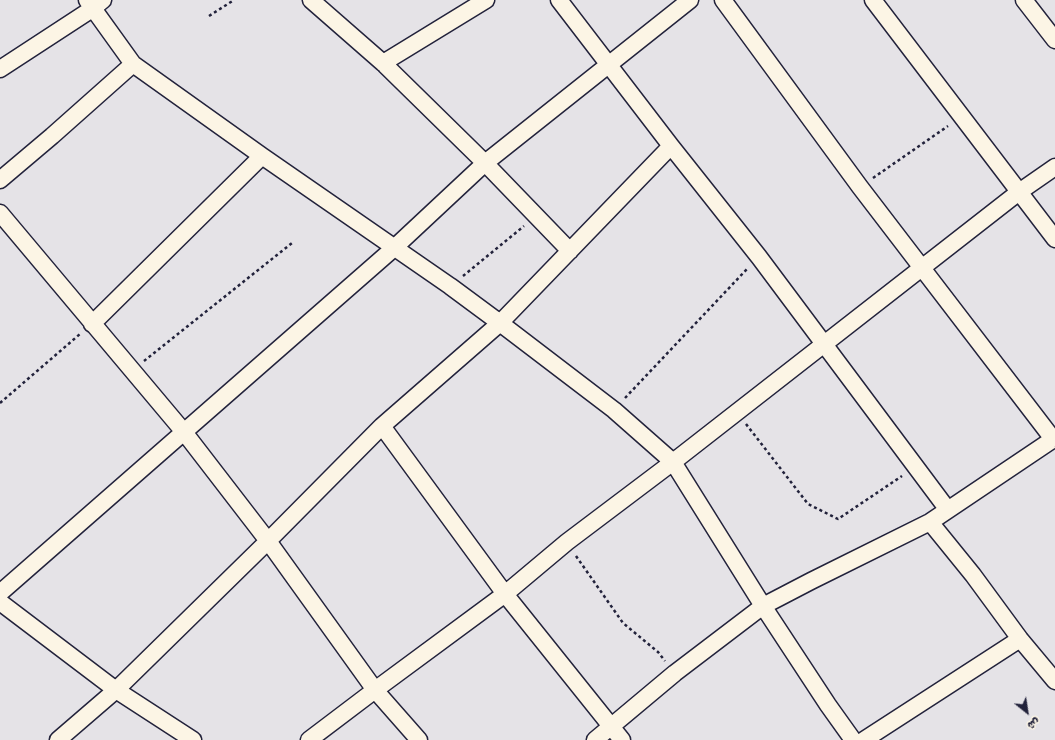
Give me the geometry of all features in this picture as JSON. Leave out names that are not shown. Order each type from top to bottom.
[{"type":"street","points":[[311,0],[383,63],[485,163],[570,252]]},
{"type":"street","points":[[383,63],[486,0]]},
{"type":"street","points":[[559,0],[758,257],[948,510]]},
{"type":"street","points":[[0,593],[394,248],[485,163],[690,0]]},
{"type":"street","points":[[595,740],[675,673],[763,606],[811,580],[930,522],[1054,438],[860,187],[723,0]]},
{"type":"street","points":[[873,0],[1055,240]]},
{"type":"street","points":[[1024,0],[1055,40]]},
{"type":"street","points":[[1,66],[94,3],[133,64],[262,156],[450,286],[614,410],[673,462],[763,606],[828,705],[853,740]]},
{"type":"street","points":[[0,180],[133,64]]},
{"type":"street","points":[[58,740],[116,690],[268,541],[382,426],[500,323],[671,146]]},
{"type":"street","points":[[92,324],[262,156]]},
{"type":"street","points":[[309,740],[505,594],[567,542],[673,462],[1019,192],[1055,167]]},
{"type":"street","points":[[0,213],[184,432],[268,541],[375,690],[419,740]]},
{"type":"street","points":[[382,426],[505,594],[622,740]]},
{"type":"street","points":[[930,522],[973,575],[1020,639],[1055,680]]},
{"type":"street","points":[[0,602],[116,690],[193,740]]},
{"type":"street","points":[[864,740],[1020,639]]},
{"type":"path","points":[[209,16],[234,0]]},
{"type":"path","points":[[860,187],[961,116]]},
{"type":"path","points":[[450,286],[535,216]]},
{"type":"path","points":[[132,370],[292,243]]},
{"type":"path","points":[[614,410],[758,257]]},
{"type":"path","points":[[0,403],[92,324]]},
{"type":"path","points":[[736,412],[808,504],[838,519],[916,467]]},
{"type":"path","points":[[567,542],[623,623],[658,652],[675,673]]}]
